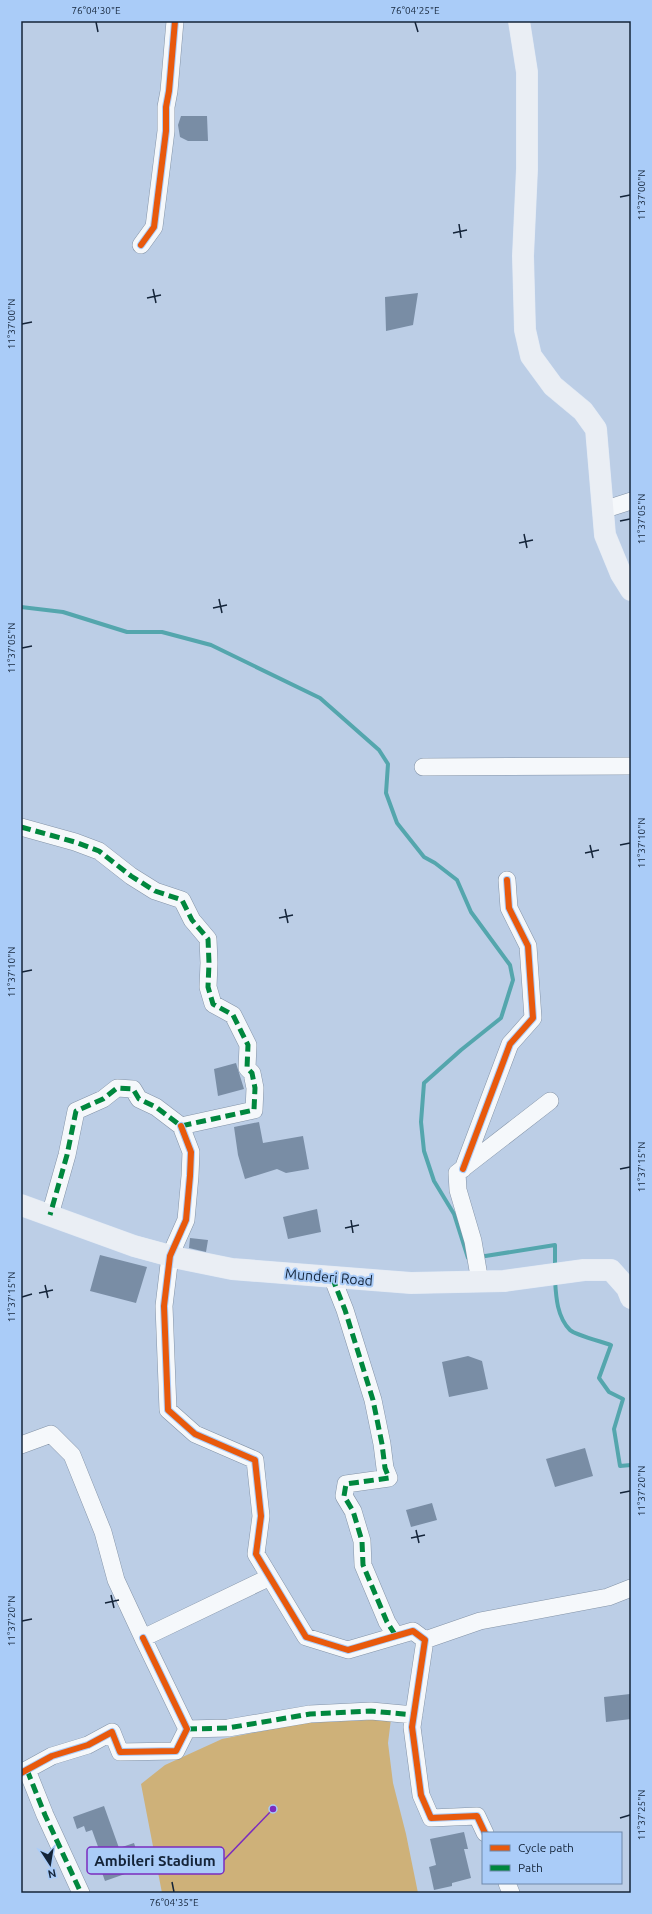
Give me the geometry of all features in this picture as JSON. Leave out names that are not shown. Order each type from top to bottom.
[{"type":"main road","points":[[519,21],[527,72],[527,169],[523,256],[525,330],[531,356],[553,386],[583,411],[596,429],[606,535],[622,574],[631,590]]},
{"type":"main road","name":"Munderi Road","points":[[21,1205],[134,1246],[170,1256],[232,1269],[411,1283],[479,1274],[504,1281],[584,1270],[611,1270],[627,1288],[631,1298]]},
{"type":"street","points":[[141,245],[154,228],[166,131],[166,107],[169,91],[175,21]]},
{"type":"street","points":[[603,510],[631,501]]},
{"type":"street","points":[[423,767],[631,766]]},
{"type":"street","points":[[21,827],[75,842],[99,851],[131,876],[155,891],[182,900],[192,920],[208,938],[208,987],[213,1004],[232,1015],[248,1045],[247,1068],[252,1073],[255,1088],[254,1110],[181,1126]]},
{"type":"street","points":[[462,1168],[510,1044],[533,1018],[528,946],[508,908],[507,880]]},
{"type":"street","points":[[50,1215],[67,1155],[76,1111],[103,1099],[117,1088],[133,1089],[139,1099],[156,1107],[181,1126],[191,1152],[190,1176],[186,1220],[170,1256],[164,1306],[168,1410],[195,1434],[255,1460],[261,1516],[256,1554],[306,1637],[348,1650],[413,1631],[425,1640]]},
{"type":"street","points":[[479,1274],[475,1248],[458,1190],[457,1173],[550,1101]]},
{"type":"street","points":[[332,1277],[373,1400],[382,1444],[385,1468],[389,1478],[346,1484],[344,1496],[353,1511],[362,1541],[364,1565],[387,1622],[396,1636]]},
{"type":"street","points":[[21,1445],[51,1434],[72,1455],[103,1532],[116,1580],[187,1729]]},
{"type":"street","points":[[143,1638],[270,1577]]},
{"type":"street","points":[[425,1640],[480,1621],[608,1597],[631,1588]]},
{"type":"street","points":[[425,1640],[412,1727],[421,1795],[431,1818],[477,1816],[485,1832]]},
{"type":"street","points":[[187,1729],[228,1728],[310,1714],[371,1711],[414,1715]]},
{"type":"street","points":[[81,1893],[24,1771],[52,1756],[88,1745],[112,1732],[120,1752],[176,1751],[187,1729]]},
{"type":"shaded area","points":[[391,1719],[388,1743],[393,1783],[406,1834],[418,1893],[162,1893],[141,1784],[165,1765],[222,1739],[303,1723]]},
{"type":"building","points":[[181,116],[207,116],[208,141],[188,141],[180,137],[178,125]]},
{"type":"building","points":[[418,293],[413,325],[386,331],[385,297]]},
{"type":"building","points":[[236,1063],[244,1089],[218,1096],[214,1069]]},
{"type":"building","points":[[259,1122],[263,1143],[303,1136],[309,1169],[286,1173],[277,1169],[245,1179],[238,1155],[234,1127]]},
{"type":"building","points":[[317,1209],[321,1232],[288,1239],[283,1217]]},
{"type":"building","points":[[190,1238],[208,1240],[206,1252],[189,1248]]},
{"type":"building","points":[[100,1255],[147,1267],[136,1303],[90,1291]]},
{"type":"building","points":[[468,1356],[482,1361],[488,1389],[449,1397],[442,1362]]},
{"type":"building","points":[[585,1448],[593,1476],[555,1487],[546,1459]]},
{"type":"building","points":[[432,1503],[437,1520],[411,1527],[406,1510]]},
{"type":"building","points":[[630,1694],[631,1719],[606,1722],[604,1697]]},
{"type":"building","points":[[104,1806],[119,1848],[134,1843],[142,1868],[105,1881],[96,1856],[101,1855],[92,1830],[86,1832],[84,1826],[77,1829],[73,1817]]},
{"type":"building","points":[[464,1832],[468,1849],[464,1849],[471,1878],[452,1883],[452,1886],[434,1890],[429,1867],[436,1865],[430,1839]]},
{"type":"waterway","points":[[21,607],[63,612],[127,632],[162,632],[211,645],[320,698],[379,750],[388,764],[386,793],[397,823],[424,857],[435,863],[457,880],[471,912],[510,965],[513,980],[501,1018],[461,1050],[424,1083],[421,1122],[424,1151],[434,1181],[454,1214],[468,1258]]},
{"type":"waterway","points":[[479,1257],[555,1245],[555,1267]]},
{"type":"waterway","points":[[555,1280],[560,1313],[562,1319],[570,1330],[611,1345],[599,1378],[609,1392],[623,1399],[614,1429],[620,1466],[631,1465]]},
{"type":"marked path","points":[[21,827],[75,842],[99,851],[131,876],[155,891],[182,900],[192,920],[208,939],[208,987],[213,1004],[233,1015],[248,1045],[247,1068],[252,1073],[255,1088],[254,1110],[181,1126],[156,1107],[139,1099],[133,1089],[117,1088],[103,1099],[76,1111],[67,1155],[50,1215]]},
{"type":"marked path","points":[[332,1277],[345,1310],[373,1400],[382,1444],[385,1468],[389,1478],[346,1484],[344,1496],[353,1511],[362,1541],[363,1565],[387,1622],[396,1636]]},
{"type":"marked path","points":[[187,1729],[228,1728],[310,1714],[371,1711],[414,1715]]},
{"type":"marked path","points":[[27,1770],[45,1815],[81,1893]]},
{"type":"cycle path","points":[[141,245],[154,227],[166,131],[166,107],[169,91],[175,21]]},
{"type":"cycle path","points":[[463,1169],[510,1044],[533,1018],[528,946],[509,908],[507,880]]},
{"type":"cycle path","points":[[181,1126],[191,1152],[190,1176],[186,1220],[170,1256],[164,1306],[168,1410],[195,1434],[255,1460],[261,1516],[256,1554],[306,1637],[348,1650],[413,1631],[425,1640],[412,1727],[421,1795],[431,1818],[477,1816],[485,1832]]},
{"type":"cycle path","points":[[21,1773],[52,1756],[88,1745],[112,1732],[120,1752],[176,1751],[187,1729],[143,1638]]},
{"type":"place","name":"Ambileri Stadium","points":[[273,1809]]}]
